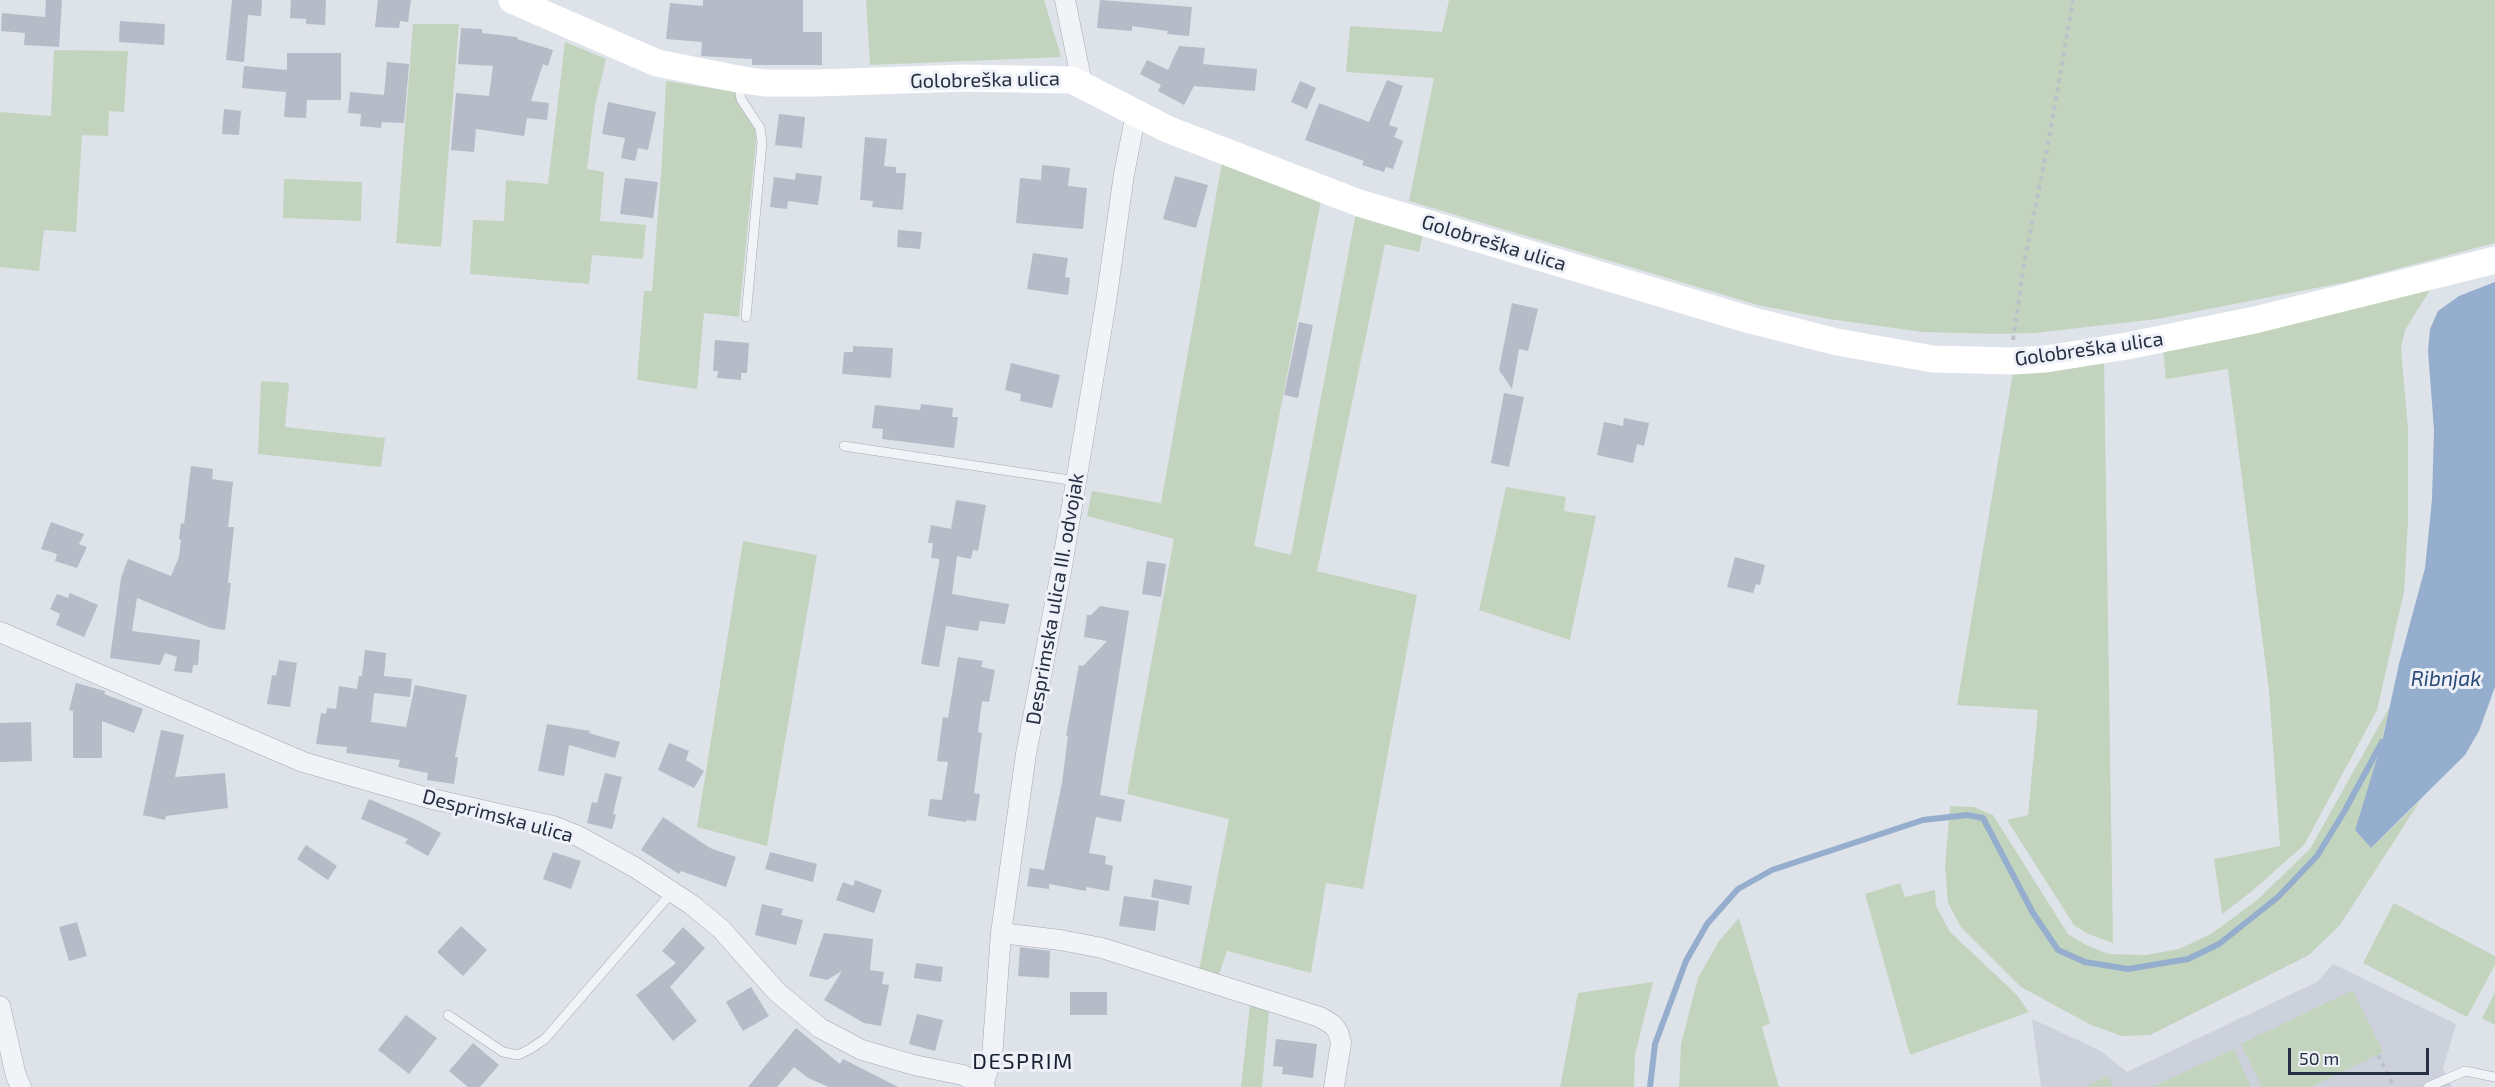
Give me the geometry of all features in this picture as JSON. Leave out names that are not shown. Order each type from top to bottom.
[{"type":"street","name":"Golobreška ulica","points":[[512,0],[657,63],[738,80],[764,83],[828,83],[964,78],[1061,78],[1082,83],[1136,113],[1206,145],[1370,206],[1750,320],[1837,342],[1933,359],[2013,361],[2046,359],[2127,346],[2255,320],[2495,260]]},
{"type":"street","points":[[1065,0],[1082,83]]},
{"type":"street","name":"Desprimska ulica III. odvojak","points":[[984,1086],[992,1058],[1001,933],[1026,754],[1077,481],[1124,174],[1136,113]]},
{"type":"street","name":"Desprimska ulica","points":[[0,632],[303,762],[428,798],[553,826],[570,833],[636,868],[673,891],[721,929],[777,992],[820,1028],[862,1050],[963,1076],[984,1086]]},
{"type":"street","points":[[1001,933],[1102,948],[1320,1017],[1333,1024],[1341,1043],[1334,1087]]},
{"type":"street","points":[[0,1006],[16,1076],[21,1087]]},
{"type":"lane","points":[[738,80],[741,99],[760,128],[762,142],[746,317]]},
{"type":"lane","points":[[844,446],[1077,481]]},
{"type":"lane","points":[[448,1015],[503,1052],[518,1055],[530,1049],[545,1039],[673,891]]},
{"type":"lane","points":[[2428,1087],[2464,1071],[2495,1077]]},
{"type":"path","points":[[2011,350],[2025,258],[2073,0]]},
{"type":"path","points":[[2378,1055],[2394,1087]]},
{"type":"shaded area","points":[[2333,964],[2456,1024],[2443,1069],[2452,1087],[2041,1087],[2032,1019],[2099,1050],[2127,1072],[2317,982]]},
{"type":"green space","points":[[866,0],[1044,0],[1061,57],[870,65]]},
{"type":"green space","points":[[1449,0],[2495,0],[2495,243],[2347,282],[2157,319],[2034,333],[1923,332],[1829,319],[1758,305],[1409,201],[1434,78],[1346,72],[1350,26],[1442,32]]},
{"type":"green space","points":[[413,24],[459,24],[441,247],[396,243]]},
{"type":"green space","points":[[565,42],[606,59],[595,105],[587,169],[604,172],[600,221],[646,225],[643,259],[592,255],[589,284],[470,274],[473,220],[504,221],[506,180],[548,184]]},
{"type":"green space","points":[[54,50],[128,51],[124,112],[109,111],[108,136],[82,135],[76,232],[44,230],[39,271],[0,267],[0,112],[51,116]]},
{"type":"green space","points":[[666,81],[735,92],[740,107],[755,127],[756,141],[739,317],[704,313],[697,389],[637,380],[644,291],[652,291]]},
{"type":"green space","points":[[1222,162],[1321,200],[1254,546],[1291,555],[1356,213],[1423,234],[1419,252],[1385,244],[1317,571],[1417,595],[1363,889],[1326,883],[1311,973],[1227,951],[1217,980],[1198,975],[1229,819],[1127,794],[1174,539],[1087,516],[1092,491],[1161,503]]},
{"type":"green space","points":[[284,179],[362,182],[361,221],[283,218]]},
{"type":"green space","points":[[2432,287],[2405,330],[2401,348],[2408,429],[2408,522],[2404,592],[2377,710],[2304,845],[2251,892],[2222,914],[2214,859],[2280,846],[2269,691],[2228,369],[2166,379],[2163,350]]},
{"type":"green space","points":[[2104,361],[2113,943],[2088,934],[2074,925],[2007,820],[2028,815],[2038,710],[1957,705],[2013,372]]},
{"type":"green space","points":[[261,381],[289,383],[285,427],[385,438],[381,467],[258,454]]},
{"type":"green space","points":[[1506,487],[1566,497],[1564,511],[1596,516],[1570,640],[1479,610]]},
{"type":"green space","points":[[743,541],[817,555],[767,846],[697,827]]},
{"type":"green space","points":[[2390,706],[2373,776],[2355,830],[2371,848],[2420,801],[2340,925],[2309,955],[2150,1035],[2122,1036],[2091,1025],[2021,987],[1961,927],[1948,903],[1945,867],[1950,806],[1974,807],[1993,815],[2068,934],[2086,945],[2109,954],[2146,955],[2179,949],[2211,934],[2256,901],[2310,849]]},
{"type":"green space","points":[[1900,883],[1905,897],[1935,890],[1936,906],[1950,932],[2016,994],[2029,1012],[1910,1055],[1865,894]]},
{"type":"green space","points":[[2394,903],[2495,956],[2495,965],[2467,1017],[2363,963]]},
{"type":"green space","points":[[1739,918],[1770,1023],[1762,1027],[1779,1087],[1679,1087],[1681,1044],[1698,978],[1719,941]]},
{"type":"green space","points":[[1653,982],[1635,1055],[1634,1087],[1560,1087],[1578,993]]},
{"type":"green space","points":[[2353,990],[2383,1052],[2311,1087],[2262,1087],[2241,1044]]},
{"type":"green space","points":[[2495,992],[2495,1025],[2482,1018]]},
{"type":"green space","points":[[1250,1005],[1269,1011],[1262,1087],[1241,1087]]},
{"type":"green space","points":[[2234,1049],[2251,1087],[2152,1087]]},
{"type":"green space","points":[[2108,1076],[2113,1087],[2085,1087]]},
{"type":"water","name":"Ribnjak","points":[[2495,282],[2495,687],[2479,731],[2465,755],[2371,848],[2355,830],[2382,742],[2399,664],[2425,568],[2432,499],[2434,430],[2428,351],[2430,329],[2438,311],[2459,296]]},
{"type":"building","points":[[46,0],[62,0],[59,47],[24,45],[25,33],[1,31],[2,13],[45,17]]},
{"type":"building","points":[[232,0],[262,0],[261,16],[248,15],[244,62],[226,60]]},
{"type":"building","points":[[291,0],[326,0],[325,25],[306,24],[306,19],[290,18]]},
{"type":"building","points":[[378,0],[411,0],[408,22],[400,21],[399,28],[375,27]]},
{"type":"building","points":[[703,0],[803,0],[803,32],[822,32],[822,65],[752,65],[752,59],[701,56],[702,42],[666,39],[670,3],[703,6]]},
{"type":"building","points":[[1100,0],[1192,7],[1189,36],[1167,34],[1168,31],[1132,26],[1132,31],[1097,28]]},
{"type":"building","points":[[120,21],[165,24],[164,45],[119,42]]},
{"type":"building","points":[[461,28],[482,29],[482,33],[517,37],[517,39],[553,50],[548,66],[543,64],[531,101],[549,103],[547,120],[527,118],[524,136],[476,129],[474,152],[451,150],[456,93],[489,96],[493,66],[458,64]]},
{"type":"building","points":[[1179,46],[1205,48],[1203,64],[1257,69],[1255,91],[1194,86],[1184,105],[1158,91],[1161,85],[1140,74],[1147,60],[1168,70]]},
{"type":"building","points":[[287,53],[341,53],[341,100],[307,100],[306,118],[284,117],[286,92],[242,88],[244,66],[287,70]]},
{"type":"building","points":[[387,62],[409,64],[404,123],[382,122],[381,128],[360,126],[361,114],[348,113],[350,92],[384,95]]},
{"type":"building","points":[[1387,80],[1403,86],[1389,125],[1398,128],[1394,137],[1403,141],[1393,169],[1386,167],[1384,172],[1362,165],[1364,161],[1305,140],[1319,103],[1369,122]]},
{"type":"building","points":[[1300,81],[1316,88],[1307,109],[1291,102]]},
{"type":"building","points":[[608,102],[656,112],[648,150],[638,148],[635,161],[621,158],[625,138],[602,134]]},
{"type":"building","points":[[224,109],[241,111],[239,135],[222,134]]},
{"type":"building","points":[[779,114],[805,117],[802,148],[775,145]]},
{"type":"building","points":[[865,137],[887,139],[884,166],[896,167],[896,173],[906,173],[903,210],[872,207],[873,201],[860,200]]},
{"type":"building","points":[[1042,165],[1070,168],[1068,186],[1087,188],[1083,229],[1016,223],[1020,178],[1041,180]]},
{"type":"building","points":[[796,173],[822,176],[818,205],[788,201],[787,209],[770,207],[774,177],[795,180]]},
{"type":"building","points":[[1175,176],[1208,185],[1196,228],[1163,219]]},
{"type":"building","points":[[625,178],[658,182],[653,218],[620,214]]},
{"type":"building","points":[[898,230],[922,232],[920,249],[897,247]]},
{"type":"building","points":[[1033,253],[1068,258],[1065,277],[1070,278],[1068,295],[1027,289]]},
{"type":"building","points":[[1512,303],[1538,309],[1528,351],[1519,349],[1512,389],[1499,370]]},
{"type":"building","points":[[1299,322],[1313,325],[1298,398],[1284,395]]},
{"type":"building","points":[[715,340],[749,343],[747,373],[741,373],[741,380],[717,378],[718,371],[713,371]]},
{"type":"building","points":[[853,346],[893,348],[891,378],[842,374],[844,352],[853,352]]},
{"type":"building","points":[[1011,363],[1060,375],[1052,408],[1020,401],[1021,394],[1005,390]]},
{"type":"building","points":[[1504,393],[1524,397],[1509,467],[1491,463]]},
{"type":"building","points":[[921,404],[953,408],[952,417],[958,417],[954,448],[882,439],[883,429],[872,428],[875,405],[920,410]]},
{"type":"building","points":[[1624,418],[1649,423],[1644,446],[1637,444],[1633,463],[1597,455],[1604,422],[1623,426]]},
{"type":"building","points":[[191,466],[213,469],[212,479],[233,482],[228,527],[234,527],[228,583],[231,583],[225,630],[211,628],[137,598],[132,631],[200,640],[198,665],[193,665],[192,673],[174,671],[177,657],[165,653],[160,665],[110,658],[121,578],[128,559],[171,576],[179,557],[181,523],[184,524]]},
{"type":"building","points":[[956,500],[986,505],[978,551],[973,550],[971,559],[957,556],[952,594],[1009,604],[1005,624],[980,621],[978,631],[946,626],[939,667],[921,664],[939,564],[939,559],[931,558],[933,543],[928,543],[931,525],[951,529]]},
{"type":"building","points":[[51,522],[84,534],[79,544],[87,547],[77,568],[55,561],[57,554],[41,549]]},
{"type":"building","points":[[1735,557],[1765,565],[1760,585],[1756,584],[1753,593],[1727,587]]},
{"type":"building","points":[[1147,561],[1166,564],[1161,597],[1142,594]]},
{"type":"building","points":[[70,593],[98,605],[84,637],[56,625],[60,614],[50,609],[57,594],[68,598]]},
{"type":"building","points":[[1100,606],[1129,611],[1100,795],[1125,800],[1121,822],[1096,817],[1089,853],[1106,856],[1105,864],[1113,866],[1109,891],[1086,887],[1086,891],[1049,884],[1049,889],[1027,886],[1030,868],[1044,870],[1062,783],[1068,736],[1066,736],[1079,665],[1083,666],[1107,641],[1084,637],[1087,615],[1091,615]]},
{"type":"building","points":[[365,650],[386,653],[384,676],[412,679],[410,697],[374,693],[371,722],[406,727],[415,685],[467,695],[455,757],[458,757],[454,784],[427,780],[428,773],[398,767],[400,760],[346,753],[347,747],[316,744],[321,713],[326,714],[327,708],[336,709],[339,686],[357,689],[359,676],[362,676]]},
{"type":"building","points":[[958,657],[983,661],[981,667],[995,670],[989,702],[982,701],[978,732],[982,733],[974,793],[980,794],[976,821],[967,820],[966,822],[928,816],[930,799],[942,800],[948,762],[937,761],[943,717],[948,718]]},
{"type":"building","points":[[279,660],[297,663],[290,707],[267,704],[272,675],[276,676]]},
{"type":"building","points":[[76,683],[105,691],[104,694],[143,709],[134,733],[102,721],[102,758],[73,758],[73,711],[69,710]]},
{"type":"building","points":[[31,722],[32,761],[0,762],[0,723]]},
{"type":"building","points":[[547,724],[590,731],[589,733],[620,742],[615,758],[569,745],[564,776],[538,771]]},
{"type":"building","points":[[161,730],[184,735],[175,777],[225,773],[228,808],[166,816],[165,820],[143,815]]},
{"type":"building","points":[[669,743],[689,751],[686,760],[704,771],[694,788],[658,770]]},
{"type":"building","points":[[605,773],[622,777],[613,814],[616,815],[612,829],[587,823],[592,802],[597,803]]},
{"type":"building","points":[[369,799],[441,833],[428,856],[405,843],[408,839],[361,819]]},
{"type":"building","points":[[663,817],[710,848],[736,857],[726,887],[681,871],[679,874],[641,850]]},
{"type":"building","points":[[306,845],[337,866],[328,880],[297,859]]},
{"type":"building","points":[[553,852],[581,861],[571,889],[543,879]]},
{"type":"building","points":[[770,852],[817,864],[813,882],[765,869]]},
{"type":"building","points":[[1154,879],[1192,886],[1189,905],[1151,897]]},
{"type":"building","points":[[855,880],[882,890],[874,913],[836,900],[843,882],[853,886]]},
{"type":"building","points":[[1124,896],[1159,901],[1155,931],[1119,926]]},
{"type":"building","points":[[762,904],[783,909],[781,915],[803,920],[796,945],[755,935]]},
{"type":"building","points":[[77,922],[87,956],[69,961],[59,927]]},
{"type":"building","points":[[461,926],[487,950],[463,976],[437,952]]},
{"type":"building","points":[[683,927],[705,948],[670,987],[697,1021],[673,1041],[636,995],[676,963],[662,951]]},
{"type":"building","points":[[824,933],[873,939],[870,970],[884,972],[882,984],[889,985],[881,1026],[864,1023],[824,1000],[842,971],[827,980],[809,976]]},
{"type":"building","points":[[1020,947],[1050,951],[1049,978],[1018,976]]},
{"type":"building","points":[[916,963],[943,967],[941,982],[914,978]]},
{"type":"building","points":[[751,987],[769,1016],[743,1031],[726,1002]]},
{"type":"building","points":[[1070,992],[1107,992],[1107,1015],[1070,1015]]},
{"type":"building","points":[[917,1014],[943,1020],[935,1051],[909,1044]]},
{"type":"building","points":[[406,1015],[437,1038],[409,1074],[378,1050]]},
{"type":"building","points":[[796,1028],[840,1064],[843,1059],[898,1087],[829,1087],[808,1078],[794,1067],[777,1087],[748,1087]]},
{"type":"building","points":[[1276,1039],[1317,1044],[1313,1078],[1282,1074],[1283,1067],[1273,1066]]},
{"type":"building","points":[[473,1043],[499,1065],[480,1087],[468,1087],[449,1071]]},
{"type":"waterway","points":[[1650,1087],[1655,1044],[1686,961],[1707,924],[1738,889],[1772,870],[1923,820],[1967,815],[1983,818],[2033,913],[2058,950],[2085,962],[2128,969],[2188,959],[2219,944],[2278,897],[2317,856],[2382,742]]},
{"type":"district","name":"DESPRIM","points":[[1023,1062]]}]
